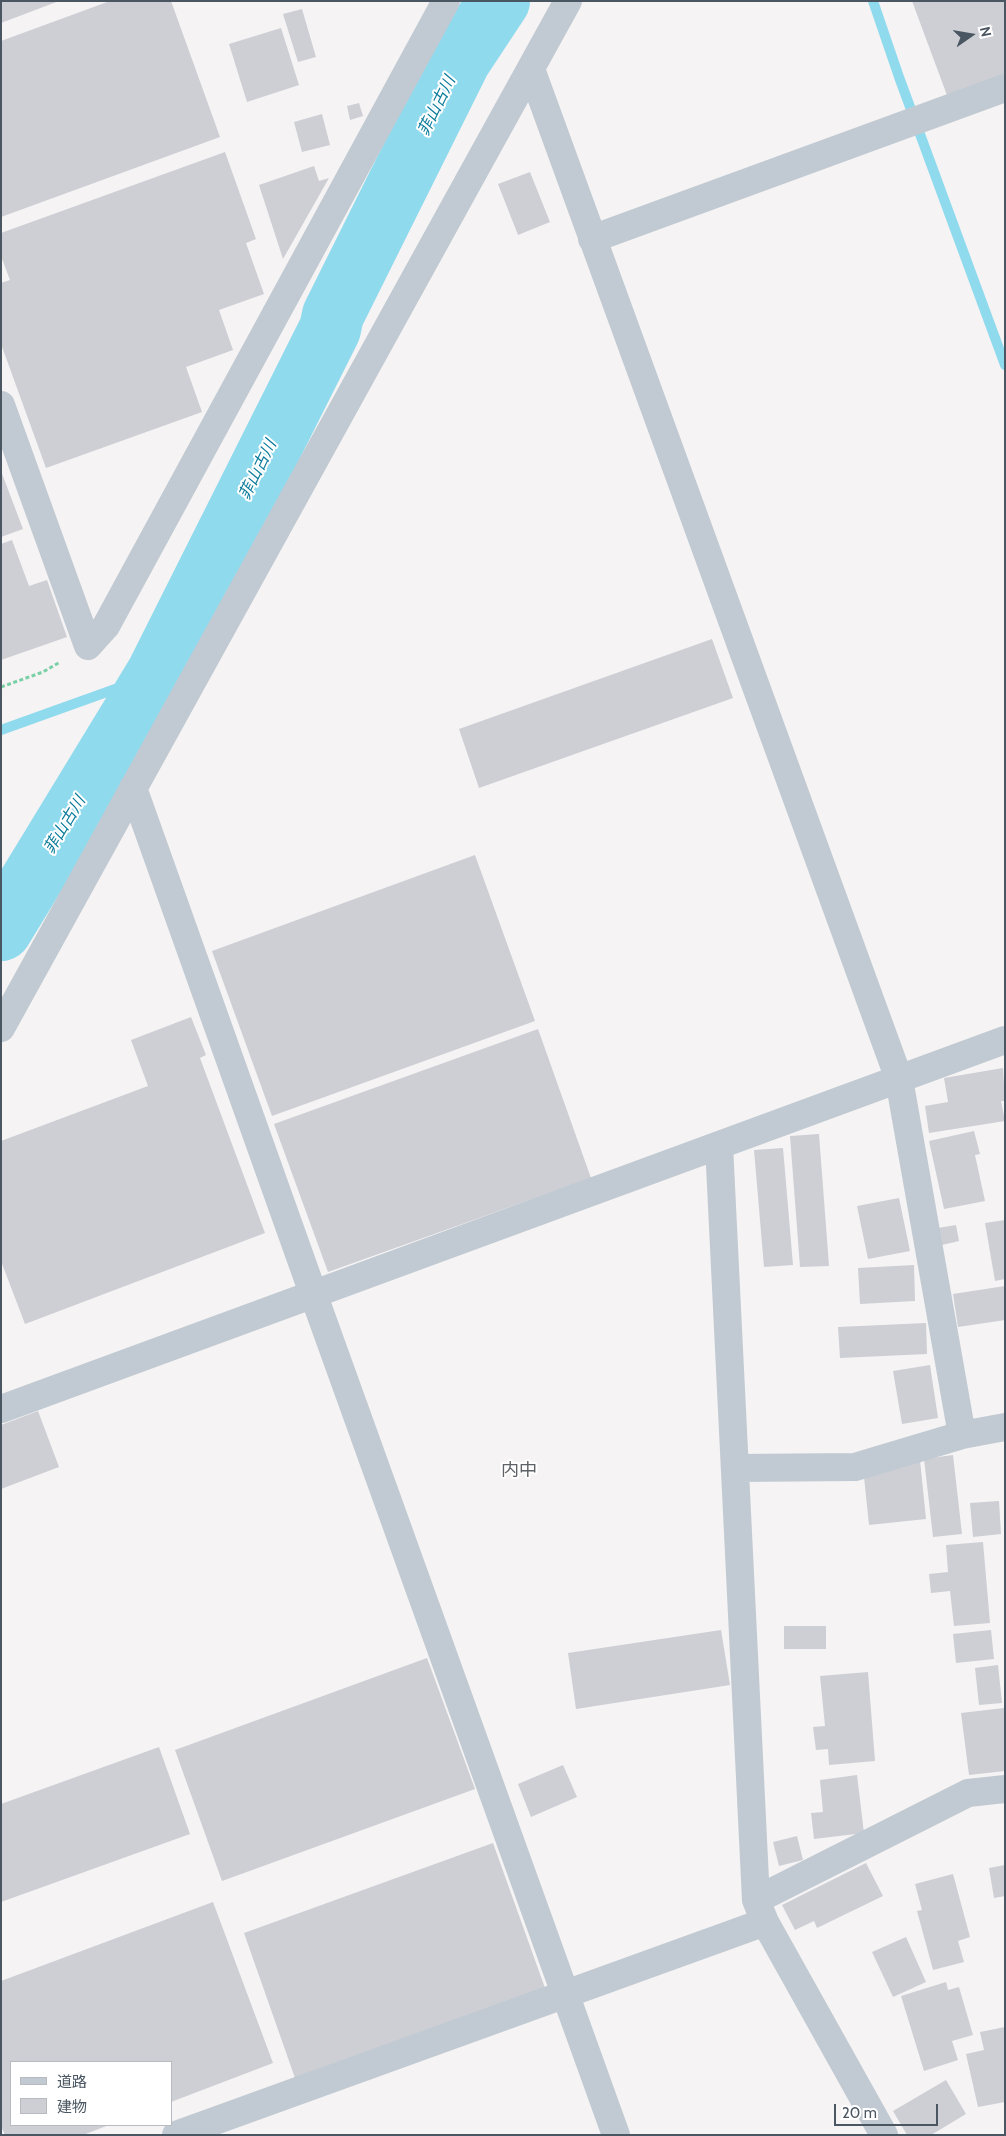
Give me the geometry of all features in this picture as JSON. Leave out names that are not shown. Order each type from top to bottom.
[{"type":"street","points":[[1,405],[88,646],[106,626],[446,1]]},
{"type":"street","points":[[1,1028],[568,1]]},
{"type":"street","points":[[531,68],[899,1079],[962,1435]]},
{"type":"street","points":[[592,239],[1005,88]]},
{"type":"street","points":[[133,788],[616,2135]]},
{"type":"street","points":[[1,1409],[314,1296],[1005,1040]]},
{"type":"street","points":[[719,1145],[760,1911],[884,2135]]},
{"type":"street","points":[[735,1468],[855,1467],[962,1435],[1005,1427]]},
{"type":"street","points":[[176,2135],[566,1994],[760,1911],[968,1793],[1005,1789]]},
{"type":"path","points":[[1,687],[43,672],[88,646]]},
{"type":"building","points":[[1,1],[59,1],[1,23]]},
{"type":"building","points":[[110,1],[171,1],[220,137],[1,217],[1,41]]},
{"type":"building","points":[[912,1],[1005,1],[1005,78],[948,98]]},
{"type":"building","points":[[302,9],[316,57],[298,62],[283,14]]},
{"type":"building","points":[[281,28],[299,85],[247,102],[229,44]]},
{"type":"building","points":[[359,103],[363,116],[350,120],[347,106]]},
{"type":"building","points":[[322,114],[330,145],[302,152],[294,122]]},
{"type":"building","points":[[225,152],[256,239],[246,243],[264,294],[219,310],[233,350],[186,367],[202,412],[46,468],[1,344],[1,283],[10,280],[1,256],[1,233]]},
{"type":"building","points":[[314,166],[319,181],[329,178],[283,259],[259,185]]},
{"type":"building","points":[[530,172],[550,222],[518,235],[498,184]]},
{"type":"building","points":[[1,471],[23,529],[1,537]]},
{"type":"building","points":[[12,540],[29,586],[47,580],[67,637],[1,660],[1,544]]},
{"type":"building","points":[[712,639],[733,698],[479,788],[459,729]]},
{"type":"building","points":[[475,855],[535,1021],[272,1116],[212,951]]},
{"type":"building","points":[[191,1017],[206,1055],[200,1058],[265,1233],[25,1324],[1,1261],[1,1141],[148,1086],[131,1040]]},
{"type":"building","points":[[538,1029],[591,1178],[328,1272],[274,1124]]},
{"type":"building","points":[[1003,1068],[1005,1101],[1001,1101],[1005,1121],[929,1133],[925,1106],[948,1102],[944,1078]]},
{"type":"building","points":[[974,1131],[980,1154],[975,1155],[985,1201],[944,1209],[929,1141]]},
{"type":"building","points":[[819,1134],[829,1266],[800,1267],[790,1136]]},
{"type":"building","points":[[783,1148],[793,1265],[764,1267],[754,1150]]},
{"type":"building","points":[[899,1198],[910,1251],[868,1259],[857,1206]]},
{"type":"building","points":[[1005,1220],[1005,1279],[995,1281],[985,1223]]},
{"type":"building","points":[[956,1225],[959,1241],[942,1245],[938,1228]]},
{"type":"building","points":[[914,1265],[915,1301],[860,1304],[858,1268]]},
{"type":"building","points":[[1005,1286],[1005,1320],[958,1327],[953,1294]]},
{"type":"building","points":[[926,1323],[927,1354],[840,1358],[838,1327]]},
{"type":"building","points":[[930,1365],[938,1418],[902,1424],[893,1371]]},
{"type":"building","points":[[38,1411],[59,1467],[1,1489],[1,1425]]},
{"type":"building","points":[[953,1455],[962,1534],[933,1537],[924,1459]]},
{"type":"building","points":[[920,1460],[926,1519],[869,1525],[864,1477]]},
{"type":"building","points":[[999,1501],[1001,1534],[973,1537],[970,1503]]},
{"type":"building","points":[[983,1542],[990,1623],[954,1626],[950,1591],[931,1593],[929,1574],[948,1572],[946,1545]]},
{"type":"building","points":[[784,1626],[826,1626],[826,1649],[784,1649]]},
{"type":"building","points":[[721,1630],[730,1685],[576,1709],[568,1653]]},
{"type":"building","points":[[991,1630],[994,1659],[956,1663],[953,1634]]},
{"type":"building","points":[[427,1658],[475,1789],[222,1881],[175,1750]]},
{"type":"building","points":[[998,1665],[1002,1703],[979,1705],[975,1668]]},
{"type":"building","points":[[868,1672],[875,1761],[829,1765],[828,1749],[816,1750],[813,1727],[825,1726],[820,1676]]},
{"type":"building","points":[[1004,1708],[1005,1771],[969,1775],[961,1713]]},
{"type":"building","points":[[159,1747],[190,1834],[1,1902],[1,1804]]},
{"type":"building","points":[[563,1765],[577,1797],[531,1817],[518,1784]]},
{"type":"building","points":[[857,1775],[864,1833],[814,1839],[811,1813],[823,1812],[820,1780]]},
{"type":"building","points":[[797,1836],[803,1860],[779,1866],[773,1842]]},
{"type":"building","points":[[493,1843],[545,1988],[295,2078],[244,1933]]},
{"type":"building","points":[[866,1863],[883,1896],[817,1928],[814,1921],[795,1930],[782,1905]]},
{"type":"building","points":[[1005,1865],[1005,1896],[994,1898],[989,1868]]},
{"type":"building","points":[[953,1874],[970,1937],[958,1941],[964,1962],[933,1970],[917,1911],[922,1910],[915,1884]]},
{"type":"building","points":[[213,1902],[273,2063],[172,2102],[172,2061],[10,2061],[10,2126],[106,2126],[83,2135],[5,2135],[1,2126],[1,1981]]},
{"type":"building","points":[[906,1937],[926,1982],[893,1997],[872,1952]]},
{"type":"building","points":[[946,1982],[948,1990],[959,1987],[973,2035],[952,2041],[958,2060],[924,2071],[901,1996]]},
{"type":"building","points":[[1005,2027],[1005,2102],[978,2107],[966,2054],[984,2050],[980,2032]]},
{"type":"building","points":[[946,2080],[966,2114],[931,2135],[907,2135],[893,2111]]},
{"type":"waterway","name":"菲山古川","points":[[1,930],[157,674],[330,329],[333,315],[460,60],[499,1]]},
{"type":"waterway","points":[[873,1],[1005,365]]},
{"type":"waterway","points":[[1,730],[157,674]]},
{"type":"district","name":"内中","points":[[519,1471]]}]
